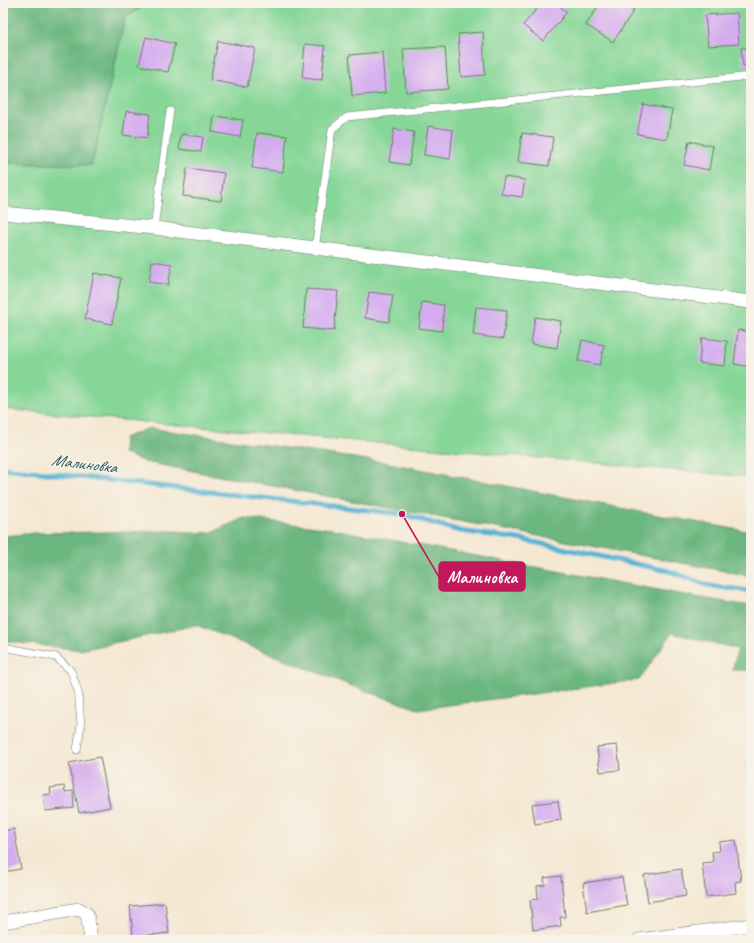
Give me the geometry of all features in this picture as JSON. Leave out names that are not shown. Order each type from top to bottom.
[{"type":"street","points":[[3,213],[154,228],[751,302]]},
{"type":"street","points":[[3,922],[79,909],[87,914],[91,940]]},
{"type":"street","points":[[639,940],[751,925]]},
{"type":"lane","points":[[315,248],[332,129],[347,116],[751,76]]},
{"type":"lane","points":[[154,228],[170,111]]},
{"type":"lane","points":[[3,647],[56,657],[71,671],[78,692],[81,725],[76,750]]},
{"type":"green space","points":[[3,3],[149,3],[125,18],[92,165],[3,163]]},
{"type":"green space","points":[[149,3],[751,3],[751,477],[3,409],[3,163],[92,165],[125,18]]},
{"type":"green space","points":[[149,428],[388,463],[751,532],[751,576],[145,462],[123,453],[124,438]]},
{"type":"green space","points":[[244,518],[332,529],[751,606],[751,670],[732,670],[738,649],[672,633],[639,680],[418,709],[352,686],[196,625],[81,650],[3,641],[3,536],[35,533],[170,531],[210,533]]},
{"type":"building","points":[[542,3],[556,3],[567,12],[543,41],[523,25]]},
{"type":"building","points":[[600,3],[623,3],[634,10],[613,42],[586,25]]},
{"type":"building","points":[[737,13],[739,44],[708,46],[705,15]]},
{"type":"building","points":[[483,32],[485,75],[461,77],[458,34]]},
{"type":"building","points":[[146,37],[175,44],[168,72],[139,65]]},
{"type":"building","points":[[218,41],[255,48],[247,87],[210,80]]},
{"type":"building","points":[[305,44],[325,46],[322,80],[302,78]]},
{"type":"building","points":[[445,47],[448,89],[406,92],[403,49]]},
{"type":"building","points":[[741,48],[751,48],[751,65],[743,66]]},
{"type":"building","points":[[382,52],[385,93],[352,96],[349,55]]},
{"type":"building","points":[[643,104],[672,110],[667,139],[637,134]]},
{"type":"building","points":[[126,111],[150,114],[147,138],[123,135]]},
{"type":"building","points":[[214,116],[243,120],[240,137],[212,132]]},
{"type":"building","points":[[428,126],[453,130],[450,159],[424,155]]},
{"type":"building","points":[[394,129],[414,132],[409,165],[389,162]]},
{"type":"building","points":[[257,133],[287,136],[283,172],[252,168]]},
{"type":"building","points":[[522,133],[553,137],[549,166],[518,162]]},
{"type":"building","points":[[181,134],[203,137],[201,152],[179,149]]},
{"type":"building","points":[[689,141],[713,146],[709,170],[684,165]]},
{"type":"building","points":[[187,168],[224,173],[221,201],[183,196]]},
{"type":"building","points":[[504,177],[525,180],[522,197],[501,194]]},
{"type":"building","points":[[152,261],[172,264],[168,285],[149,282]]},
{"type":"building","points":[[94,273],[121,278],[112,324],[85,319]]},
{"type":"building","points":[[306,289],[338,291],[334,331],[303,328]]},
{"type":"building","points":[[369,292],[393,295],[389,322],[365,318]]},
{"type":"building","points":[[422,302],[444,305],[442,331],[419,328]]},
{"type":"building","points":[[476,307],[507,310],[503,339],[473,335]]},
{"type":"building","points":[[535,317],[561,321],[557,348],[531,344]]},
{"type":"building","points":[[738,330],[751,332],[751,367],[734,364]]},
{"type":"building","points":[[702,338],[727,341],[725,366],[699,363]]},
{"type":"building","points":[[582,340],[604,345],[600,365],[578,361]]},
{"type":"building","points":[[617,745],[620,770],[600,772],[597,747]]},
{"type":"building","points":[[100,757],[110,807],[79,813],[69,763]]},
{"type":"building","points":[[747,763],[751,763],[751,794],[750,794]]},
{"type":"building","points":[[64,786],[65,792],[73,791],[74,808],[45,811],[43,795],[51,794],[50,788]]},
{"type":"building","points":[[558,801],[561,820],[535,824],[532,804]]},
{"type":"building","points":[[14,829],[21,869],[3,872],[3,831]]},
{"type":"building","points":[[736,840],[741,881],[735,882],[736,893],[706,897],[702,863],[713,862],[712,852],[720,851],[719,842]]},
{"type":"building","points":[[681,869],[686,896],[648,902],[644,875]]},
{"type":"building","points":[[561,876],[565,917],[560,917],[561,926],[533,930],[530,900],[538,899],[537,886],[545,885],[544,878]]},
{"type":"building","points":[[622,877],[627,905],[587,912],[583,883]]},
{"type":"building","points":[[165,903],[169,933],[133,937],[130,906]]},
{"type":"waterway","name":"Малиновка","points":[[3,468],[402,514],[460,531],[519,539],[669,571],[710,586],[751,591]]},
{"type":"place","name":"Малиновка","points":[[402,514]]}]
